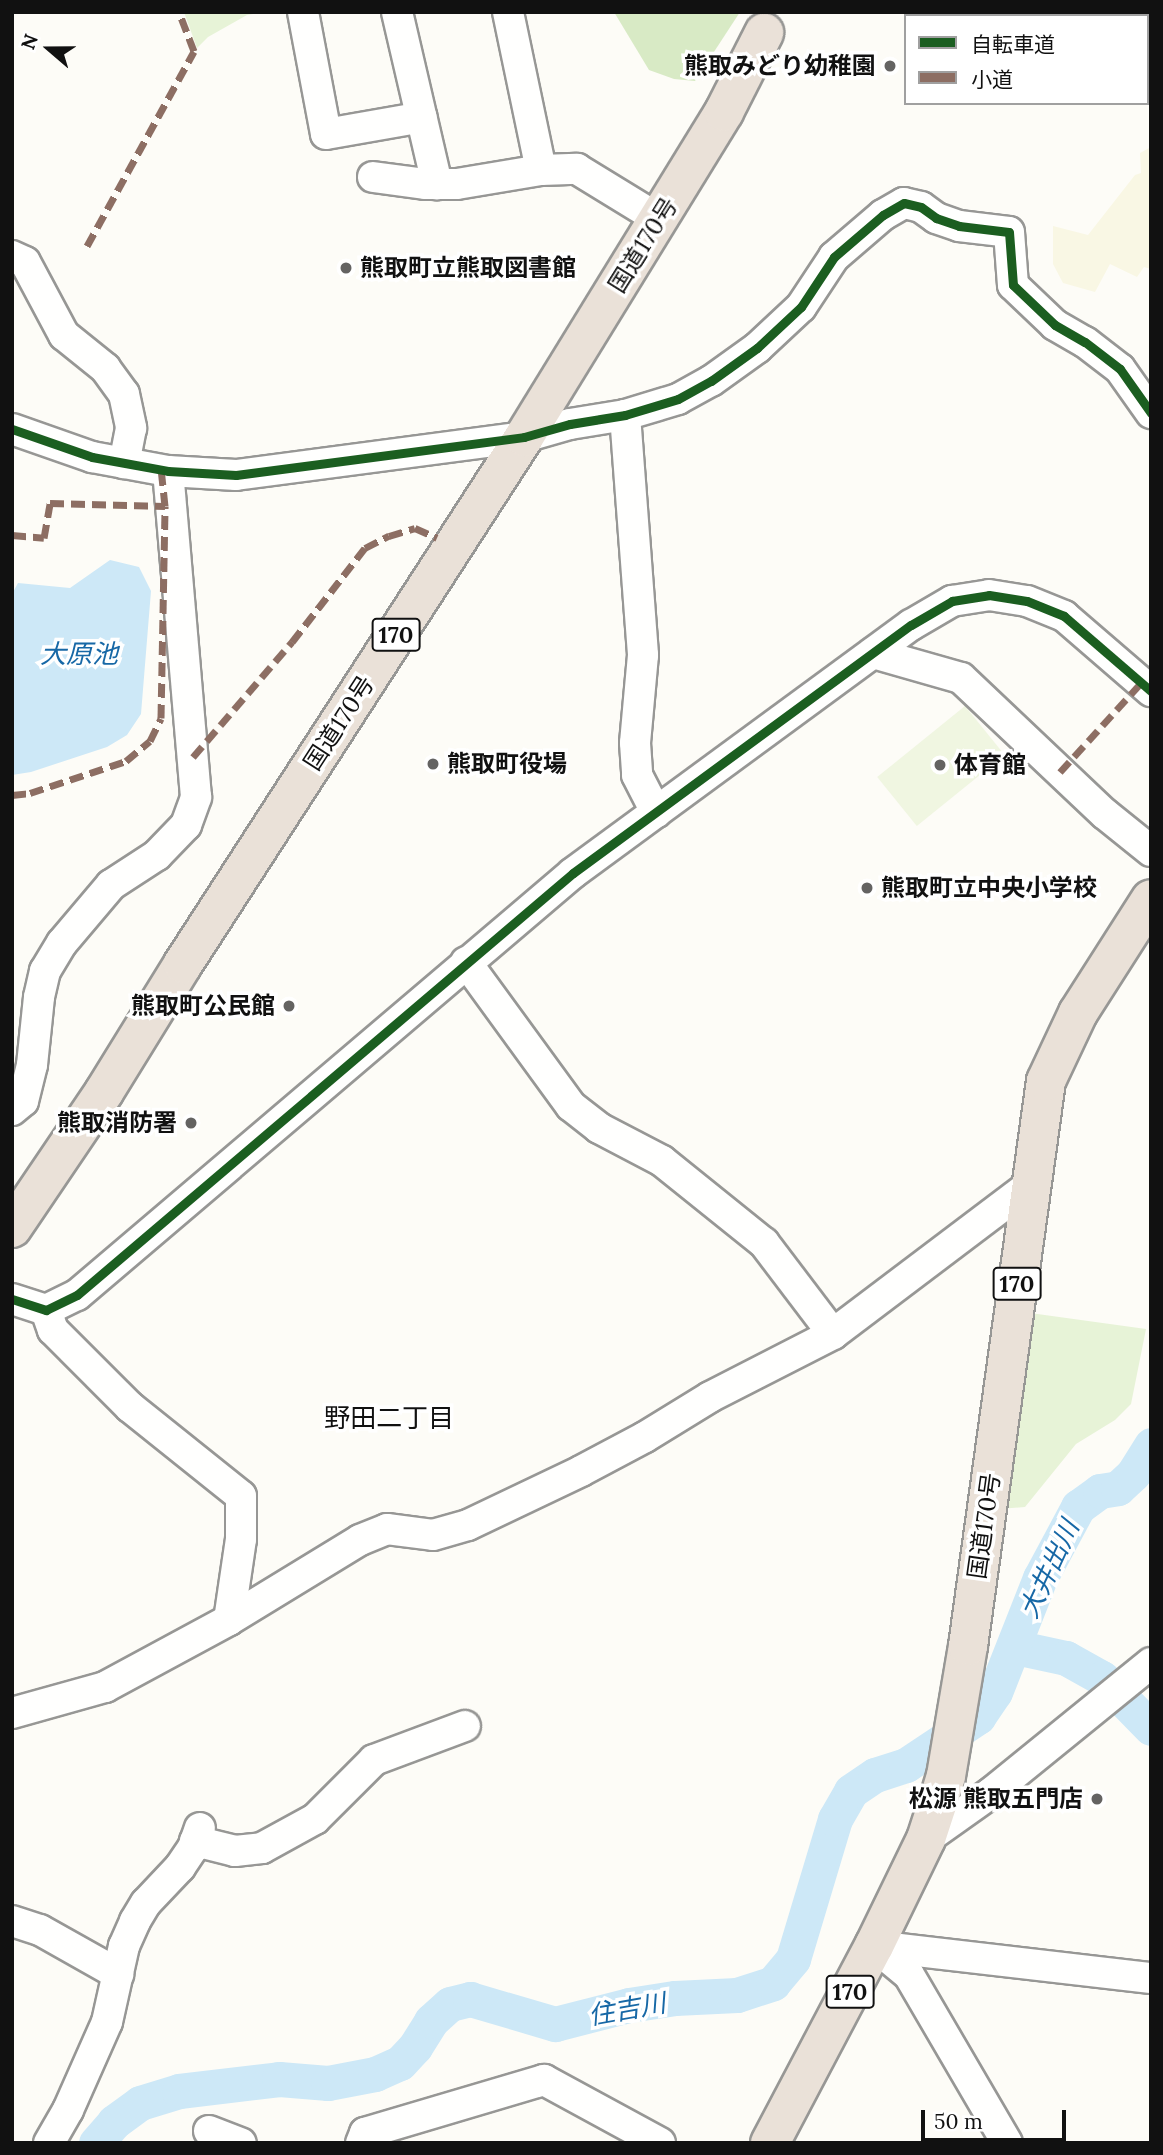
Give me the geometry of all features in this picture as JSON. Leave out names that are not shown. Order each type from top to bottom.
[{"type":"highway","name":"国道170号","points":[[12,1189],[122,1027],[437,538],[510,438],[644,210],[771,22]]},
{"type":"highway","name":"国道170号","points":[[12,1228],[104,1092],[510,438],[724,112],[771,22]]},
{"type":"highway","name":"国道170号","points":[[770,2143],[874,1946],[926,1839],[946,1776],[968,1646],[1046,1081],[1078,1013],[1151,899]]},
{"type":"street","points":[[303,12],[326,134],[422,117]]},
{"type":"street","points":[[397,12],[437,184]]},
{"type":"street","points":[[508,12],[541,170]]},
{"type":"street","points":[[373,177],[457,184],[541,170],[577,169],[644,210]]},
{"type":"street","points":[[12,429],[92,457],[168,471],[236,475],[510,438],[625,415],[678,399],[757,348],[801,307],[834,257],[883,215],[904,203],[960,226],[1009,232],[1013,285],[1055,325],[1086,342],[1120,369],[1151,413]]},
{"type":"street","points":[[12,256],[25,262],[64,335],[105,368],[124,394],[131,428],[124,463]]},
{"type":"street","points":[[625,415],[643,655],[635,743],[637,775],[656,812]]},
{"type":"street","points":[[12,1110],[23,1101],[33,1065],[39,997],[45,971],[62,943],[111,885],[157,855],[186,825],[196,797],[168,471]]},
{"type":"street","points":[[12,1299],[46,1310],[78,1295],[573,873],[911,625],[952,601],[989,594],[1027,601],[1064,616],[1148,682]]},
{"type":"street","points":[[873,653],[961,678],[1105,814],[1151,851]]},
{"type":"street","points":[[466,962],[571,1106],[599,1128],[662,1161],[764,1243],[833,1334]]},
{"type":"street","points":[[12,1713],[105,1687],[229,1620],[326,1559],[369,1536],[387,1529],[433,1535],[503,1511],[645,1437],[710,1397],[833,1334],[1030,1185]]},
{"type":"street","points":[[46,1310],[53,1330],[130,1407],[241,1496],[241,1539],[229,1620]]},
{"type":"street","points":[[926,1839],[991,1793],[1140,1672]]},
{"type":"street","points":[[49,2143],[68,2110],[107,2022],[135,1921],[146,1903],[180,1867],[197,1835],[235,1851],[261,1848],[315,1819],[374,1760],[465,1726]]},
{"type":"street","points":[[12,1921],[40,1930],[118,1975]]},
{"type":"street","points":[[874,1946],[1151,1978]]},
{"type":"street","points":[[874,1946],[909,1975],[1007,2143]]},
{"type":"street","points":[[361,2143],[365,2133],[544,2080],[660,2143]]},
{"type":"street","points":[[209,2131],[241,2143]]},
{"type":"shaded area","points":[[1151,147],[1151,269],[1144,267],[1137,277],[1110,264],[1095,292],[1063,283],[1053,264],[1053,226],[1088,235],[1135,175],[1141,173],[1140,153]]},
{"type":"green space","points":[[184,12],[265,12],[247,15],[208,37],[197,48]]},
{"type":"green space","points":[[614,12],[740,12],[695,81],[674,79],[649,70]]},
{"type":"green space","name":"体育館","points":[[965,706],[1005,755],[917,826],[877,777]]},
{"type":"green space","points":[[1023,1312],[1146,1329],[1131,1404],[1115,1420],[1076,1444],[1025,1507],[999,1509]]},
{"type":"water","name":"大原池","points":[[110,560],[139,567],[151,591],[141,714],[127,735],[107,747],[31,772],[12,775],[12,594],[18,583],[70,588]]},
{"type":"waterway","name":"住吉川","points":[[96,2143],[114,2122],[140,2103],[179,2091],[279,2079],[328,2083],[375,2074],[400,2063],[415,2047],[431,2021],[450,2004],[470,1999],[555,2024],[629,2005],[675,1998],[737,1995],[773,1983],[793,1959],[835,1819],[851,1791],[875,1775],[906,1765],[978,1717],[995,1692],[1040,1578],[1078,1507],[1100,1491],[1118,1488],[1133,1474],[1151,1445]]},
{"type":"waterway","points":[[1015,1647],[1066,1658],[1102,1678],[1151,1728]]},
{"type":"marked path","points":[[87,246],[194,51],[179,12]]},
{"type":"marked path","points":[[12,795],[30,793],[126,761],[150,741],[161,718],[165,506],[161,470]]},
{"type":"marked path","points":[[12,535],[44,538],[50,503],[165,506]]},
{"type":"marked path","points":[[193,757],[292,642],[365,548],[389,536],[415,528],[437,538]]},
{"type":"marked path","points":[[1060,772],[1142,682]]},
{"type":"cycle path","points":[[12,429],[92,457],[168,471],[236,475],[524,437],[570,424],[625,415],[678,399],[711,381],[757,348],[801,307],[834,257],[883,215],[904,203],[921,207],[936,218],[959,226],[1009,232],[1013,285],[1055,325],[1085,342],[1120,369],[1151,413]]},
{"type":"cycle path","points":[[12,1299],[46,1310],[77,1295],[573,873],[911,625],[952,601],[989,595],[1027,601],[1064,616],[1151,691]]},
{"type":"place","name":"熊取みどり幼稚園","points":[[890,66]]},
{"type":"place","name":"熊取町立熊取図書館","points":[[346,268]]},
{"type":"place","name":"熊取町役場","points":[[433,764]]},
{"type":"place","name":"体育館","points":[[940,765]]},
{"type":"place","name":"熊取町立中央小学校","points":[[867,888]]},
{"type":"place","name":"熊取町公民館","points":[[289,1006]]},
{"type":"place","name":"熊取消防署","points":[[191,1123]]},
{"type":"place","name":"松源 熊取五門店","points":[[1097,1799]]},
{"type":"district","name":"野田二丁目","points":[[389,1418]]},
{"type":"water label","name":"大井出川","points":[[1049,1569]]}]
